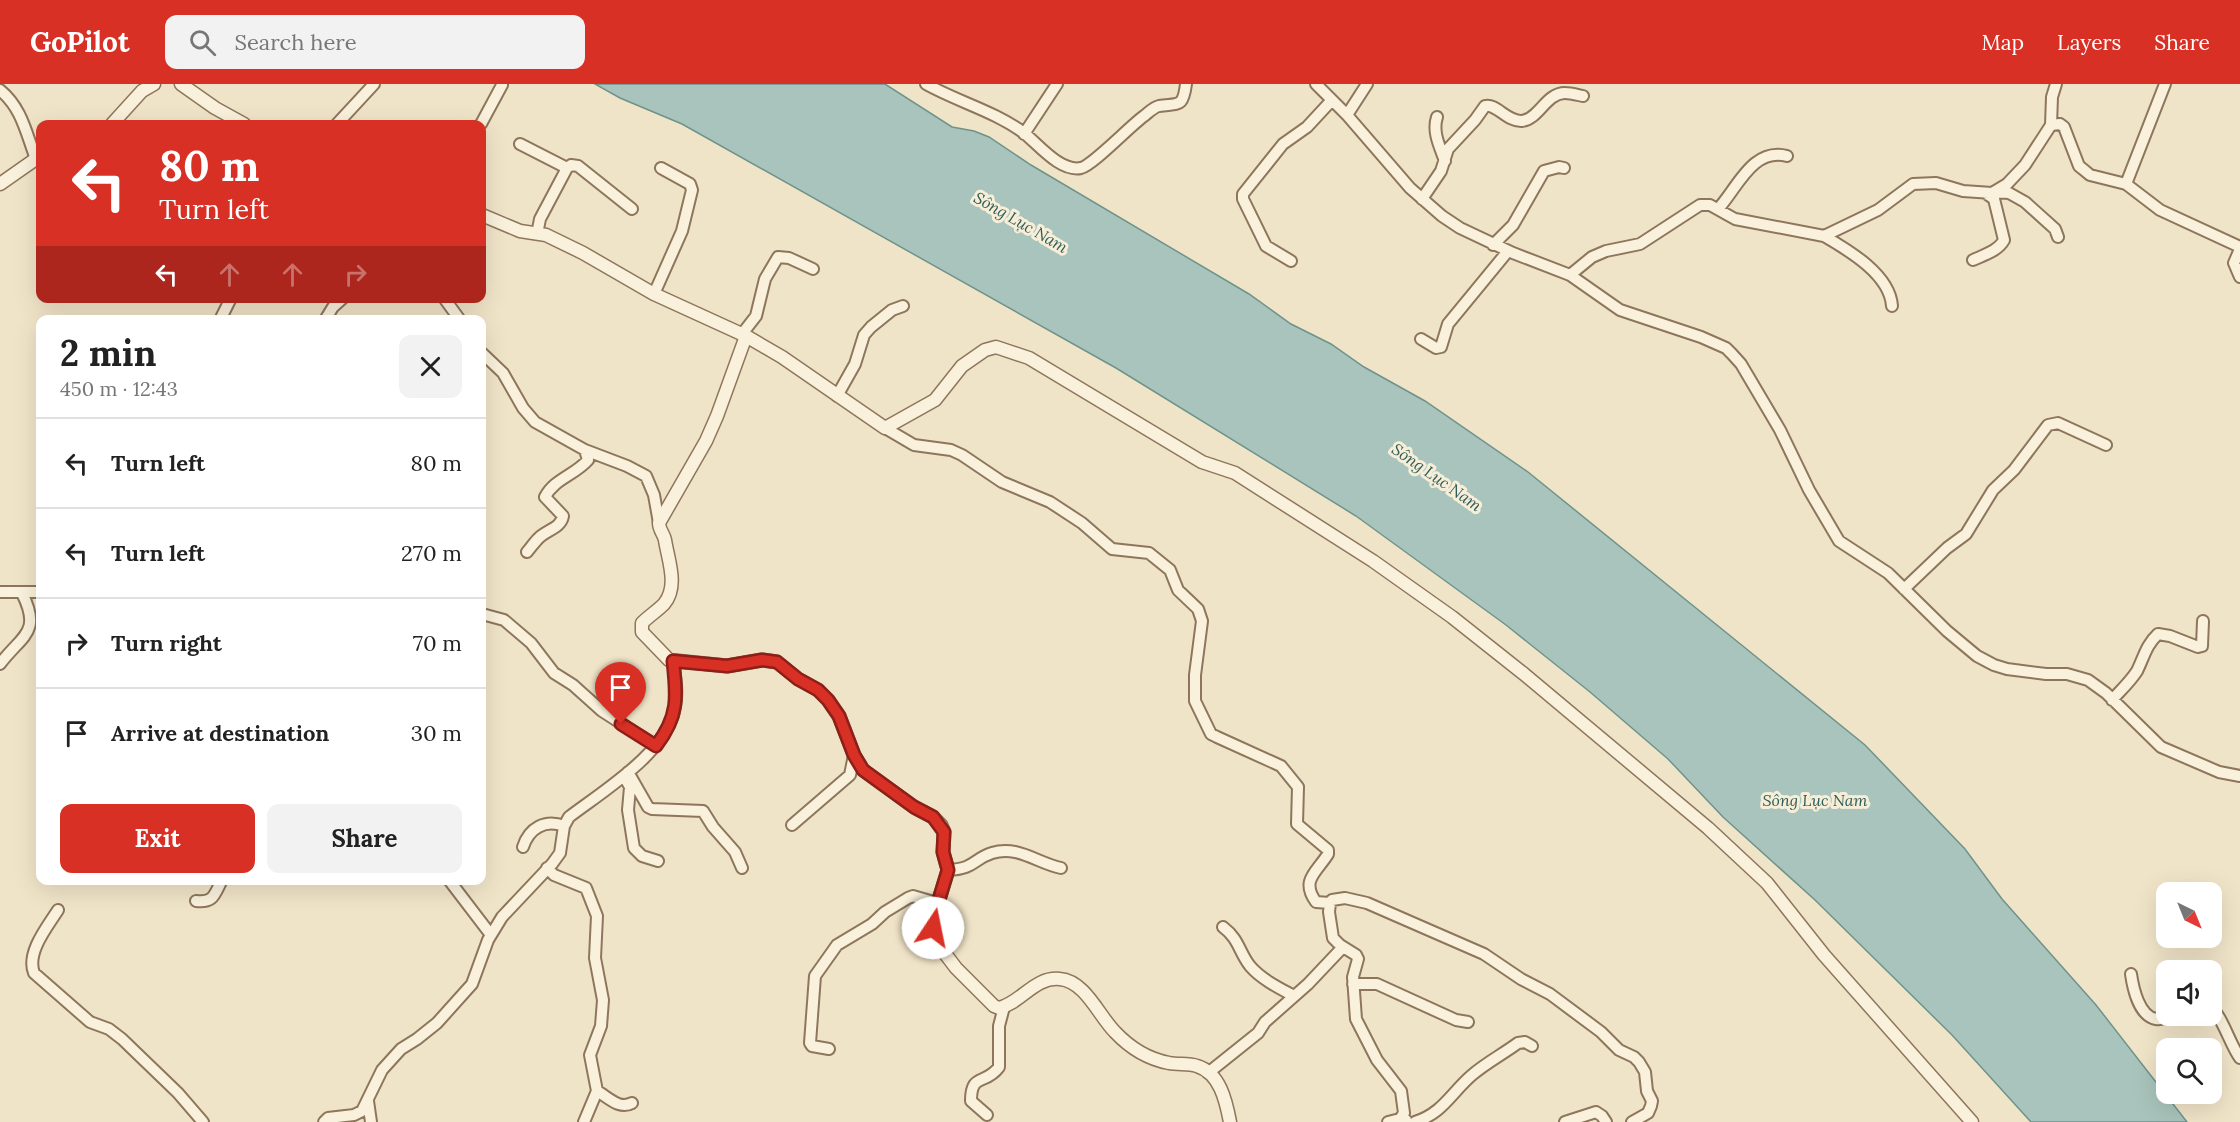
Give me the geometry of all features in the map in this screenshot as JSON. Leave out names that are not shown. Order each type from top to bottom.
[{"type":"street","points":[[116,120],[141,92],[154,84]]},
{"type":"street","points":[[181,84],[232,120]]},
{"type":"street","points":[[341,120],[374,84]]},
{"type":"street","points":[[926,84],[993,114],[1024,134],[1061,164],[1077,168],[1083,167],[1152,109],[1179,103],[1185,95],[1186,84]]},
{"type":"street","points":[[1024,134],[1057,84]]},
{"type":"street","points":[[1316,84],[1422,199],[1460,228],[1493,245],[1570,275],[1620,310],[1701,337],[1718,344],[1732,354],[1741,364],[1780,430],[1809,490],[1839,541],[1888,573],[1947,631],[1984,661],[2007,669],[2078,676],[2095,684],[2162,747],[2219,772],[2240,776]]},
{"type":"street","points":[[1347,115],[1367,84]]},
{"type":"street","points":[[1991,193],[2007,184],[2025,165],[2051,125],[2052,97],[2056,84]]},
{"type":"street","points":[[2126,184],[2165,84]]},
{"type":"street","points":[[483,120],[502,85]]},
{"type":"street","points":[[0,90],[14,103],[36,152]]},
{"type":"street","points":[[1422,199],[1441,171],[1453,141],[1469,127],[1488,104],[1514,121],[1526,121],[1557,95],[1564,93],[1583,96]]},
{"type":"street","points":[[1291,261],[1266,246],[1242,194],[1283,144],[1307,127],[1332,100]]},
{"type":"street","points":[[1437,117],[1434,124],[1435,132],[1445,161]]},
{"type":"street","points":[[2051,125],[2060,124],[2064,127],[2079,166],[2090,175],[2126,184],[2160,210],[2240,248],[2234,263],[2240,277]]},
{"type":"street","points":[[520,144],[567,168]]},
{"type":"street","points":[[1718,209],[1756,162],[1775,154],[1787,156]]},
{"type":"street","points":[[0,184],[36,158]]},
{"type":"street","points":[[537,234],[540,219],[567,168],[571,165],[578,166],[632,209]]},
{"type":"street","points":[[654,294],[682,231],[692,190],[690,184],[661,168]]},
{"type":"street","points":[[1493,245],[1513,225],[1544,171],[1564,168]]},
{"type":"street","points":[[1824,236],[1878,210],[1913,184],[1936,183],[1963,191],[2009,193],[2025,202],[2055,229],[2058,237]]},
{"type":"street","points":[[1973,260],[1992,252],[2004,240],[1991,193]]},
{"type":"street","points":[[1570,275],[1599,254],[1616,248],[1628,248],[1646,241],[1700,205],[1710,205],[1735,219],[1824,236],[1852,253],[1873,270],[1892,294],[1892,306]]},
{"type":"street","points":[[486,217],[520,231],[546,235],[583,253],[654,294],[744,335],[782,357],[837,396],[914,445],[951,450],[962,455],[1002,482],[1050,502],[1082,523],[1112,549],[1149,553],[1170,570],[1178,590],[1201,614],[1195,701],[1212,734],[1281,766],[1298,787],[1297,824],[1328,850],[1328,854],[1309,879],[1309,889],[1316,902],[1330,903],[1332,900],[1345,898],[1393,913],[1484,954],[1578,1013],[1619,1050],[1634,1057],[1643,1067],[1647,1091],[1652,1101],[1648,1113],[1632,1122]]},
{"type":"street","points":[[1421,339],[1436,348],[1441,347],[1448,324],[1508,251]]},
{"type":"street","points":[[659,523],[706,441],[717,416],[744,335],[756,316],[765,279],[778,257],[789,258],[813,270]]},
{"type":"street","points":[[328,315],[337,303]]},
{"type":"street","points":[[837,396],[855,364],[864,335],[892,310],[903,306]]},
{"type":"street","points":[[885,428],[935,400],[962,366],[985,350],[996,347],[1029,358],[1202,462],[1235,473],[1373,561],[1452,617],[1524,674],[1708,828],[1767,883],[1824,955],[1972,1122]]},
{"type":"street","points":[[486,357],[503,373],[523,408],[536,422],[585,450],[646,476],[654,495],[659,523],[670,560],[671,591],[663,604],[646,619],[641,627],[642,632],[651,643],[665,657],[673,661],[727,666],[762,660],[777,662],[798,679],[818,690],[828,700],[839,716],[854,755],[863,770],[914,807],[938,821],[944,832],[943,852],[948,870],[937,903],[933,928],[937,943],[956,968],[994,1006],[1004,1007],[1035,986],[1052,979],[1065,980],[1078,987],[1105,1022],[1132,1048],[1169,1064],[1199,1066],[1208,1073],[1221,1088],[1230,1122]]},
{"type":"street","points":[[1904,589],[1947,548],[1966,534],[1993,490],[2014,470],[2048,425],[2058,423],[2106,445]]},
{"type":"street","points":[[527,552],[543,534],[563,520],[563,516],[545,497],[562,478],[579,470],[588,460],[585,450]]},
{"type":"street","points":[[0,592],[36,592]]},
{"type":"street","points":[[0,664],[23,639],[31,626],[29,606],[22,593]]},
{"type":"street","points":[[486,615],[504,620],[531,643],[554,673],[573,685],[602,711],[656,746]]},
{"type":"street","points":[[2112,700],[2131,681],[2139,668],[2144,651],[2158,634],[2170,636],[2198,647],[2202,646],[2204,621]]},
{"type":"street","points":[[324,1122],[328,1118],[358,1114],[368,1101],[382,1070],[401,1048],[417,1039],[436,1023],[472,984],[491,935],[502,917],[560,853],[564,826],[569,818],[626,774],[656,746],[665,733],[675,709],[677,696],[673,661]]},
{"type":"street","points":[[792,825],[850,775],[854,755]]},
{"type":"street","points":[[626,774],[630,787],[628,810],[634,848],[642,856],[658,861]]},
{"type":"street","points":[[626,774],[648,807],[652,809],[703,811],[712,827],[735,852],[742,868]]},
{"type":"street","points":[[523,847],[528,835],[535,829],[548,823],[564,826]]},
{"type":"street","points":[[948,870],[969,867],[990,853],[1010,850],[1028,855],[1046,865],[1061,868]]},
{"type":"street","points":[[547,868],[554,875],[586,888],[597,916],[595,958],[603,1000],[600,1033],[590,1055],[597,1091],[584,1122]]},
{"type":"street","points":[[196,901],[211,900],[219,885]]},
{"type":"street","points":[[453,885],[491,935]]},
{"type":"street","points":[[829,1049],[812,1046],[810,1043],[815,976],[828,955],[843,940],[872,924],[885,912],[908,897],[913,896],[937,903]]},
{"type":"street","points":[[1330,903],[1330,933],[1358,959],[1353,977],[1356,1019],[1377,1060],[1401,1091],[1404,1113],[1400,1119]]},
{"type":"street","points":[[58,910],[44,931],[32,957],[34,973],[90,1022],[109,1029],[122,1039],[178,1093],[203,1122]]},
{"type":"street","points":[[1223,927],[1233,934],[1250,966],[1294,996]]},
{"type":"street","points":[[1208,1073],[1253,1038],[1265,1022],[1343,947]]},
{"type":"street","points":[[2131,974],[2133,988],[2141,1007],[2153,1019],[2156,1019]]},
{"type":"street","points":[[1353,984],[1377,984],[1456,1020],[1468,1022]]},
{"type":"street","points":[[987,1115],[970,1101],[972,1087],[975,1082],[991,1076],[999,1067],[999,1026],[1004,1007]]},
{"type":"street","points":[[2222,1024],[2240,1058]]},
{"type":"street","points":[[1388,1122],[1400,1119],[1415,1122],[1437,1111],[1475,1072],[1518,1042],[1525,1042],[1532,1046]]},
{"type":"street","points":[[597,1091],[621,1106],[632,1103]]},
{"type":"street","points":[[368,1101],[371,1122]]},
{"type":"street","points":[[1565,1122],[1596,1112],[1606,1122]]},
{"type":"water","name":"Sông Lục Nam","points":[[595,84],[885,84],[952,127],[974,131],[989,137],[1031,165],[1249,294],[1291,324],[1331,344],[1364,367],[1425,401],[1528,472],[1865,745],[1965,849],[2002,899],[2096,1005],[2156,1082],[2156,1104],[2173,1104],[2187,1122],[2031,1122],[1952,1035],[1815,900],[1723,817],[1668,759],[1590,692],[1506,625],[1356,516],[1116,368],[682,124],[620,98]]},
{"type":"route","points":[[621,724],[656,746],[671,723],[675,709],[677,696],[673,661],[727,666],[762,660],[777,662],[798,679],[810,684],[828,700],[839,716],[854,755],[863,770],[914,807],[933,817],[941,825],[944,832],[943,852],[948,870],[937,903],[933,928]]}]
